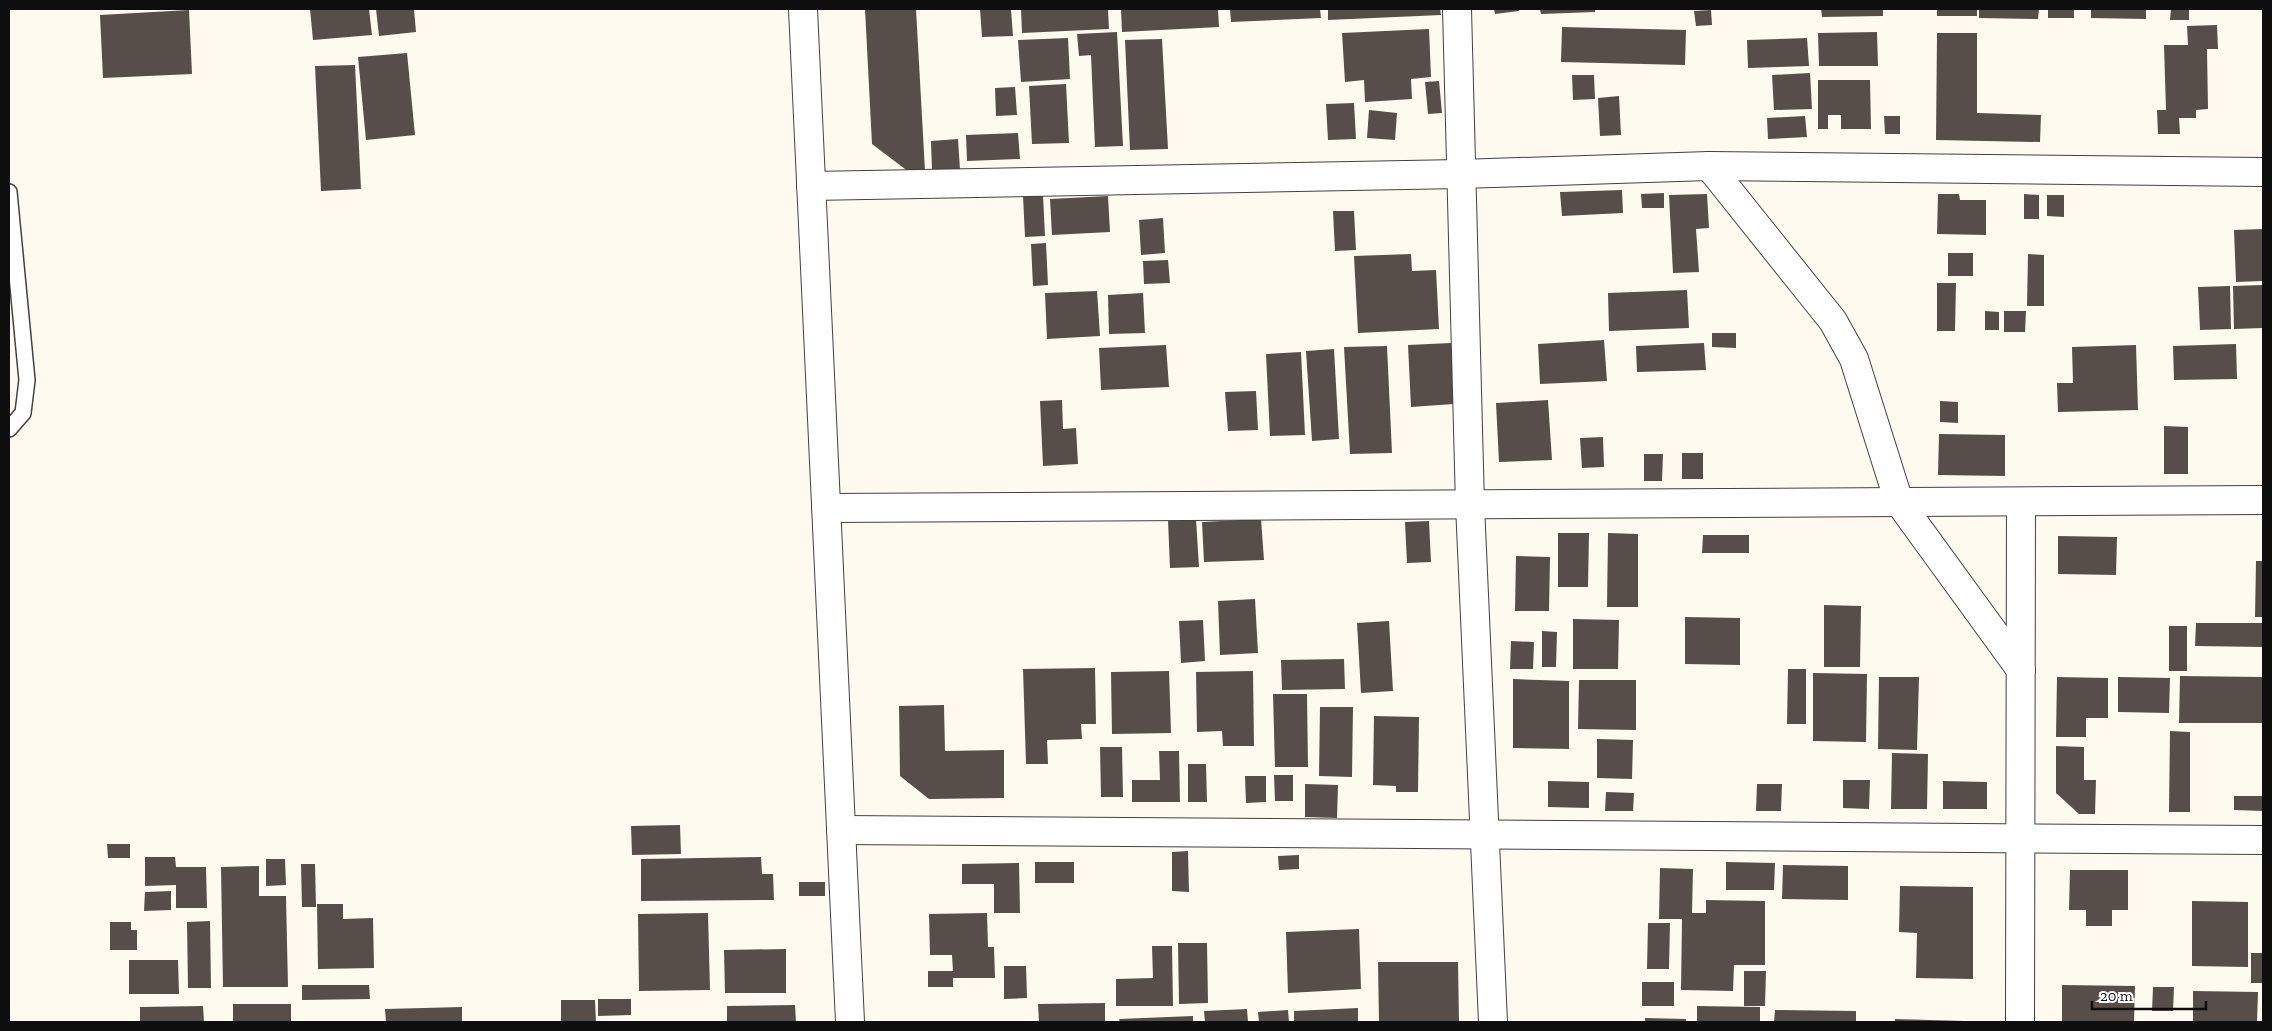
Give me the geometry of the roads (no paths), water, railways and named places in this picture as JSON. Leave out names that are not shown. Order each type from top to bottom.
[{"type":"street","points":[[803,9],[850,1022]]},
{"type":"street","points":[[1457,9],[1470,505],[1493,1022]]},
{"type":"street","points":[[811,186],[1460,174],[1709,166],[2263,172]]},
{"type":"street","points":[[1709,166],[1833,321],[1854,359],[1899,502],[2021,670]]},
{"type":"street","points":[[826,508],[2263,500]]},
{"type":"street","points":[[2020,1022],[2021,502]]},
{"type":"street","points":[[841,830],[2263,840]]},
{"type":"lane","points":[[9,192],[27,380],[24,413],[9,429]]}]
